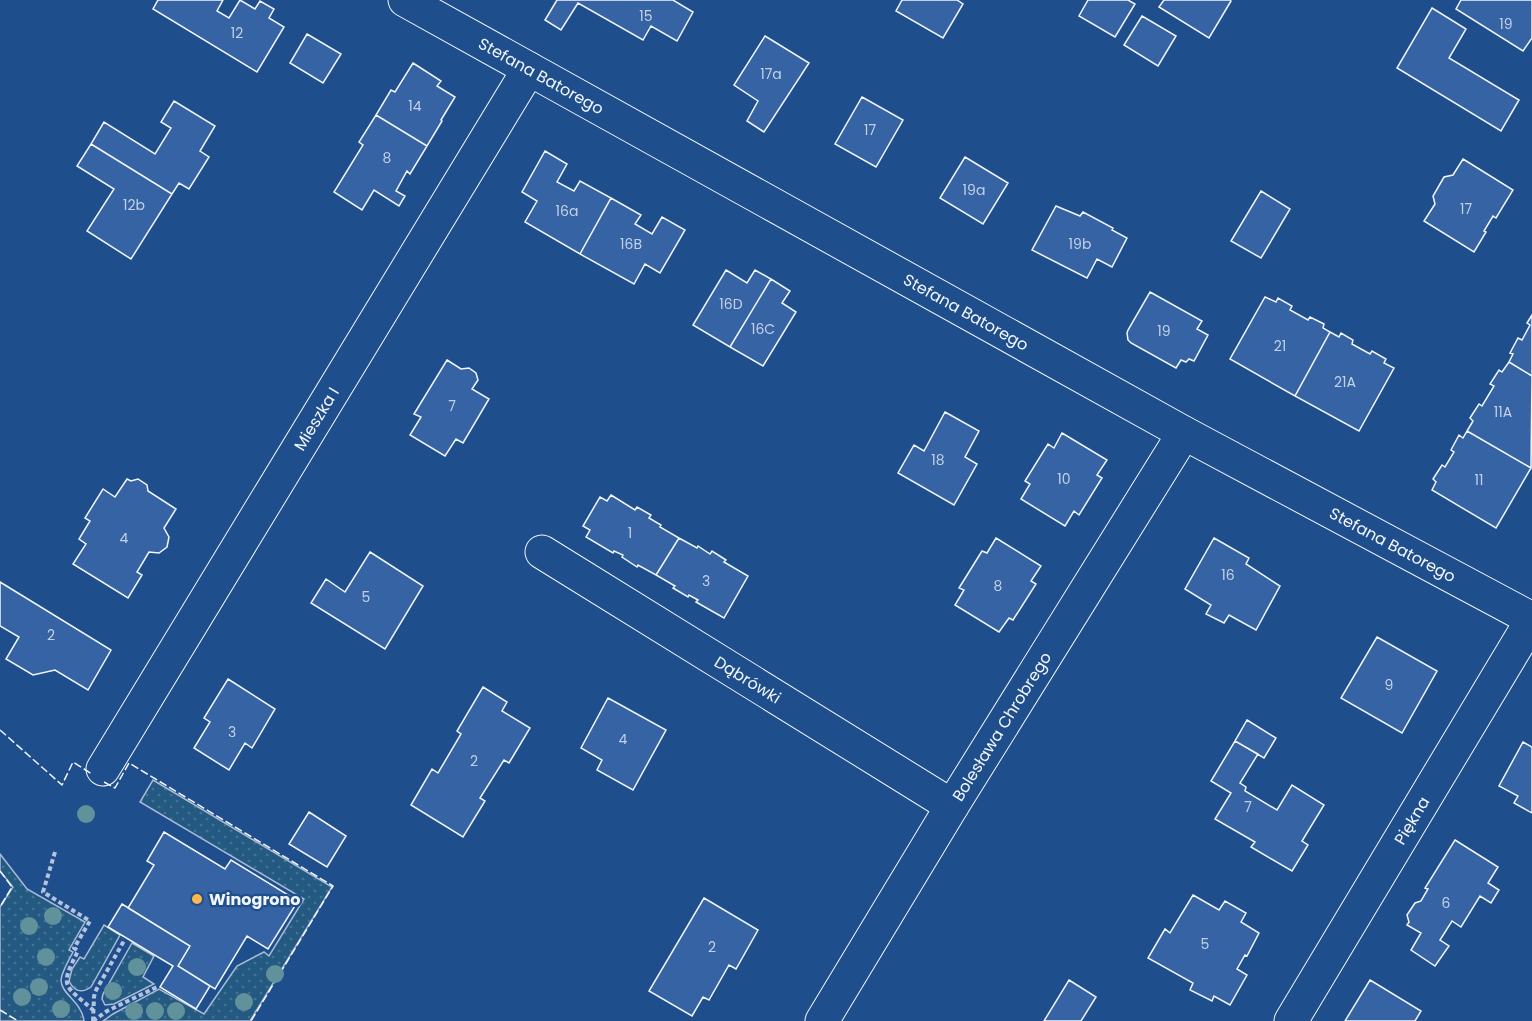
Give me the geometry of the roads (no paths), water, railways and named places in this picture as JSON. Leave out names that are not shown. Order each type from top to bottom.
[{"type":"street","name":"Stefana Batorego","points":[[405,0],[1184,433],[1532,620]]},
{"type":"street","name":"Mieszka I","points":[[104,769],[530,69]]},
{"type":"street","name":"Bolesława Chrobrego","points":[[822,1021],[952,806],[1184,433]]},
{"type":"street","name":"Dąbrówki","points":[[542,552],[952,806]]},
{"type":"street","name":"Piękna","points":[[1291,1021],[1532,620]]},
{"type":"place","name":"Winogrono","points":[[197,899]]}]
